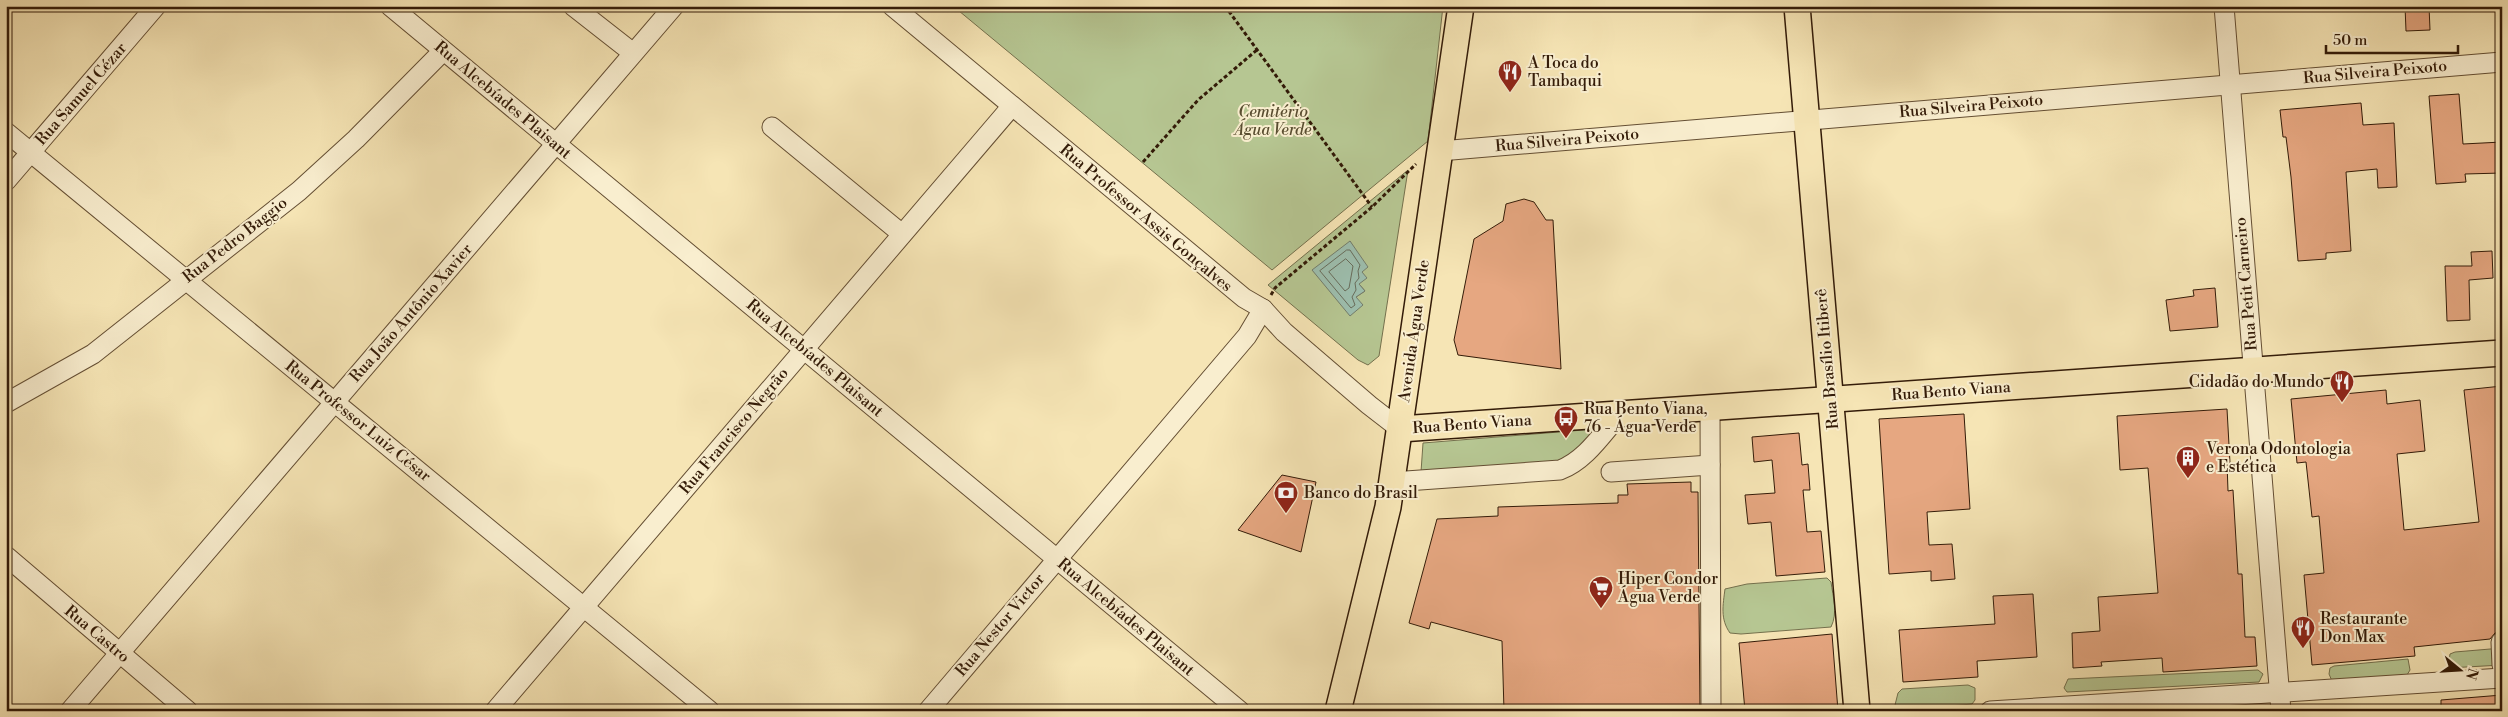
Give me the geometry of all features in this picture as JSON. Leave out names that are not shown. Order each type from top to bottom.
[{"type":"main road","name":"Avenida Água Verde","points":[[1338,711],[1375,565],[1392,482],[1461,6]]},
{"type":"main road","name":"Rua Brasílio Itiberê","points":[[1797,6],[1857,711]]},
{"type":"main road","name":"Rua Bento Viana","points":[[1400,429],[2502,353]]},
{"type":"street","name":"Rua Samuel Cézar","points":[[6,181],[156,6]]},
{"type":"street","name":"Rua Alcebíades Plaisant","points":[[390,6],[1240,711]]},
{"type":"street","points":[[573,6],[633,54]]},
{"type":"street","name":"Rua João Antônio Xavier","points":[[70,711],[674,6]]},
{"type":"street","name":"Rua Professor Assis Gonçalves","points":[[892,6],[1244,298],[1263,309],[1284,332],[1400,429]]},
{"type":"street","name":"Rua Petit Carneiro","points":[[2224,6],[2280,702]]},
{"type":"street","name":"Rua Pedro Baggio","points":[[6,403],[93,354],[329,166],[443,51]]},
{"type":"street","name":"Rua Silveira Peixoto","points":[[1440,151],[2502,62]]},
{"type":"street","name":"Rua Francisco Negrão","points":[[495,711],[1012,106]]},
{"type":"street","points":[[772,127],[902,234]]},
{"type":"street","name":"Rua Professor Luiz César","points":[[6,132],[710,711]]},
{"type":"street","name":"Rua Nestor Victor","points":[[928,711],[1247,336],[1263,309]]},
{"type":"street","points":[[1710,408],[1711,711]]},
{"type":"street","points":[[1392,482],[1560,470],[1581,458],[1620,414]]},
{"type":"street","points":[[1611,472],[1710,465]]},
{"type":"street","name":"Rua Castro","points":[[6,556],[188,711]]},
{"type":"street","points":[[2501,642],[2502,665]]},
{"type":"street","points":[[1990,711],[2280,702],[2502,678]]},
{"type":"path","points":[[1224,6],[1258,49],[1372,207]]},
{"type":"path","points":[[1143,162],[1198,100],[1258,49]]},
{"type":"path","points":[[1263,309],[1276,288],[1372,207],[1422,158],[1440,151]]},
{"type":"green space","name":"Cemitério Água Verde","points":[[953,6],[1443,6],[1428,141],[1272,270]]},
{"type":"green space","points":[[1408,170],[1379,356],[1368,365],[1358,360],[1268,285]],"holes":[[[1350,241],[1362,271],[1359,284],[1365,291],[1356,297]]]},
{"type":"green space","points":[[1596,429],[1567,460],[1421,472],[1423,443]]},
{"type":"green space","points":[[1827,578],[1831,582],[1834,605],[1831,627],[1741,634],[1730,633],[1727,628],[1723,612],[1725,589],[1747,584]]},
{"type":"green space","points":[[2502,648],[2502,665],[2448,668],[2450,654],[2455,652]]},
{"type":"green space","points":[[2408,659],[2410,670],[2407,675],[2332,681],[2329,674],[2330,668],[2334,666]]},
{"type":"green space","points":[[2258,670],[2263,674],[2259,682],[2067,692],[2064,688],[2068,679]]},
{"type":"green space","points":[[1968,685],[1975,688],[1975,700],[1972,704],[1904,710],[1895,705],[1898,693],[1902,689]]},
{"type":"water","points":[[1350,241],[1368,267],[1362,272],[1367,278],[1359,284],[1365,291],[1356,297],[1363,305],[1350,316],[1312,270]]},
{"type":"building","points":[[2405,6],[2429,6],[2430,30],[2406,31]]},
{"type":"building","points":[[2459,94],[2463,144],[2502,142],[2502,173],[2465,174],[2466,182],[2436,184],[2429,96]]},
{"type":"building","points":[[2361,103],[2363,125],[2394,123],[2397,187],[2378,188],[2377,169],[2346,172],[2351,251],[2326,253],[2326,259],[2298,261],[2291,177],[2286,137],[2283,137],[2280,110]]},
{"type":"building","points":[[1524,199],[1534,202],[1546,220],[1553,220],[1561,369],[1458,355],[1454,340],[1474,239],[1503,221],[1506,204]]},
{"type":"building","points":[[2492,251],[2493,278],[2469,280],[2470,320],[2447,321],[2445,266],[2472,266],[2471,252]]},
{"type":"building","points":[[2215,288],[2218,327],[2170,331],[2166,300],[2194,296],[2193,290]]},
{"type":"building","points":[[2502,386],[2502,631],[2495,633],[2490,639],[2414,647],[2415,656],[2312,665],[2304,575],[2324,573],[2319,516],[2312,517],[2306,462],[2297,463],[2291,399],[2386,390],[2387,404],[2420,400],[2425,451],[2397,454],[2404,530],[2479,522],[2464,390]]},
{"type":"building","points":[[2227,409],[2230,463],[2227,463],[2228,491],[2233,490],[2238,574],[2242,574],[2245,637],[2255,637],[2257,666],[2163,672],[2162,658],[2101,662],[2102,666],[2073,668],[2072,633],[2100,631],[2098,597],[2158,593],[2148,468],[2120,470],[2117,416]]},
{"type":"building","points":[[1964,414],[1970,509],[1927,512],[1929,545],[1952,544],[1955,579],[1931,581],[1931,571],[1889,574],[1879,419]]},
{"type":"building","points":[[1799,433],[1802,465],[1808,464],[1810,490],[1803,490],[1807,532],[1821,531],[1825,572],[1776,576],[1771,522],[1748,524],[1745,495],[1775,493],[1772,460],[1754,462],[1752,437]]},
{"type":"building","points":[[1282,475],[1316,482],[1301,552],[1238,530]]},
{"type":"building","name":"Hiper Condor Água Verde","points":[[1691,482],[1691,492],[1698,492],[1700,711],[1504,711],[1502,641],[1431,622],[1429,629],[1409,623],[1437,519],[1498,516],[1498,507],[1618,503],[1618,495],[1628,495],[1627,484]]},
{"type":"building","points":[[2033,594],[2037,657],[1977,661],[1978,677],[1903,682],[1899,630],[1995,624],[1993,596]]},
{"type":"building","points":[[1832,634],[1838,711],[1745,711],[1739,643]]},
{"type":"building","points":[[2502,695],[2502,711],[2441,711],[2441,700]]},
{"type":"place","name":"A Toca do Tambaqui","points":[[1510,93]]},
{"type":"place","name":"Cidadão do Mundo","points":[[2342,403]]},
{"type":"place","name":"Rua Bento Viana, 76 - Água Verde","points":[[1566,439]]},
{"type":"place","name":"Verona Odontologia e Estética","points":[[2188,479]]},
{"type":"place","name":"Banco do Brasil","points":[[1286,514]]},
{"type":"place","name":"Hiper Condor Água Verde","points":[[1601,609]]},
{"type":"place","name":"Restaurante Don Max","points":[[2303,649]]}]
